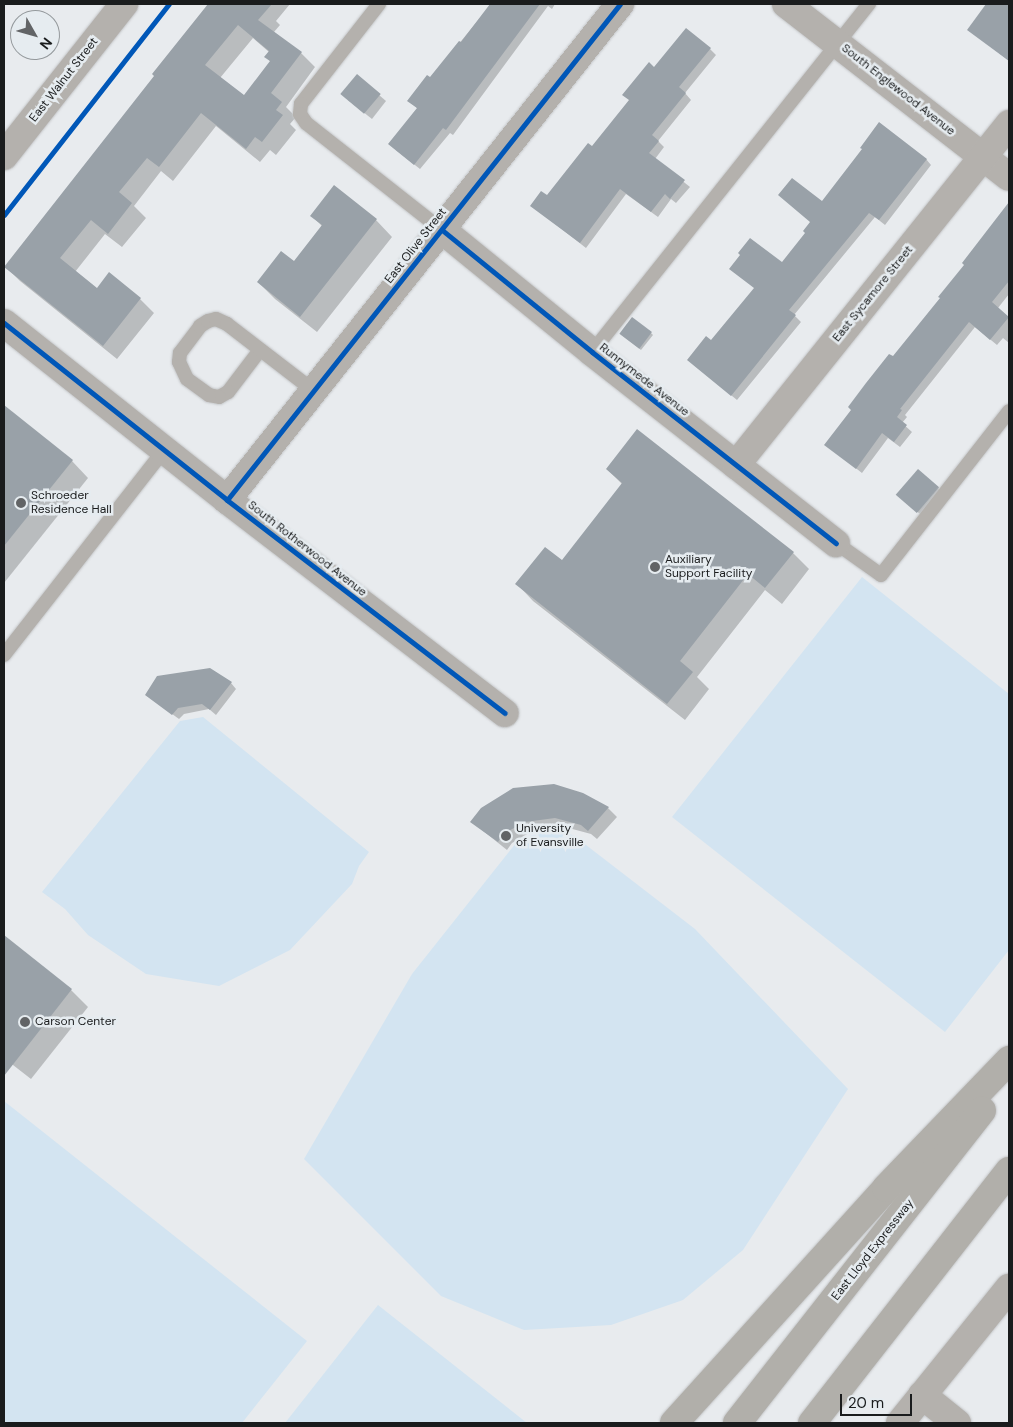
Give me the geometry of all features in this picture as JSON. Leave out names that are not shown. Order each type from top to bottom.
[{"type":"highway","points":[[674,1423],[886,1188],[1009,1060]]},
{"type":"highway","name":"East Lloyd Expressway","points":[[737,1423],[1009,1076]]},
{"type":"highway","points":[[812,1423],[1009,1171]]},
{"type":"highway","points":[[915,1292],[1009,1200]]},
{"type":"street","name":"East Walnut Street","points":[[4,156],[124,4]]},
{"type":"street","name":"East Olive Street","points":[[227,500],[620,4]]},
{"type":"street","name":"South Englewood Avenue","points":[[786,4],[1009,178]]},
{"type":"street","name":"East Sycamore Street","points":[[736,465],[1009,124]]},
{"type":"street","name":"Runnymede Avenue","points":[[442,230],[592,352],[836,543]]},
{"type":"street","name":"South Rotherwood Avenue","points":[[4,323],[227,500],[505,714]]},
{"type":"street","points":[[900,1423],[1009,1288]]},
{"type":"street","points":[[922,1394],[957,1423]]},
{"type":"lane","points":[[379,4],[301,104],[300,114],[306,123],[442,230]]},
{"type":"lane","points":[[592,352],[869,4]]},
{"type":"lane","points":[[260,350],[228,392],[219,397],[209,395],[187,379],[178,362],[180,353],[200,326],[208,320],[216,319],[227,324],[314,391]]},
{"type":"lane","points":[[836,543],[881,575],[1009,411]]},
{"type":"lane","points":[[4,655],[164,450]]},
{"type":"shaded area","points":[[862,577],[1009,694],[1009,950],[945,1032],[672,817]]},
{"type":"shaded area","points":[[203,717],[369,852],[359,866],[352,884],[290,950],[219,986],[146,974],[88,935],[65,909],[42,892],[180,721]]},
{"type":"shaded area","points":[[550,831],[573,835],[695,929],[848,1089],[743,1250],[683,1300],[611,1325],[524,1330],[441,1296],[304,1159],[412,974],[520,838]]},
{"type":"shaded area","points":[[4,1101],[307,1341],[242,1423],[4,1423]]},
{"type":"shaded area","points":[[378,1305],[527,1423],[285,1423]]},
{"type":"building","points":[[208,4],[272,4],[258,20],[302,52],[271,93],[282,102],[276,110],[283,115],[262,142],[255,137],[246,149],[201,113],[159,167],[147,158],[119,192],[132,203],[108,234],[91,220],[60,258],[97,288],[109,272],[141,298],[103,346],[4,267],[154,76],[152,74]],"holes":[[[238,25],[269,51],[264,57],[270,61],[244,95],[205,65]]]},
{"type":"building","points":[[490,4],[540,4],[446,130],[443,128],[414,165],[388,144],[417,108],[407,101],[427,75],[430,77],[459,41],[461,42]]},
{"type":"building","points":[[986,4],[1009,4],[1009,61],[967,30]]},
{"type":"building","points":[[686,28],[711,48],[679,87],[686,93],[652,135],[659,141],[649,153],[685,180],[670,199],[665,194],[651,212],[620,189],[580,243],[530,206],[541,191],[547,195],[588,143],[592,146],[629,100],[622,95],[649,62],[654,67]]},
{"type":"building","points":[[357,74],[381,94],[364,114],[340,94]]},
{"type":"building","points":[[879,122],[927,159],[879,220],[869,213],[789,310],[796,315],[731,396],[687,360],[706,336],[711,340],[754,288],[729,269],[740,255],[738,253],[750,238],[782,262],[805,233],[803,231],[810,222],[778,195],[792,178],[822,201],[862,149],[860,148]]},
{"type":"building","points":[[334,185],[377,219],[300,317],[257,282],[281,251],[294,261],[322,225],[310,216]]},
{"type":"building","points":[[1009,202],[1009,281],[992,302],[1009,317],[990,340],[969,322],[900,409],[902,410],[897,417],[907,425],[894,442],[882,433],[856,469],[824,445],[851,410],[848,407],[866,383],[889,354],[893,356],[940,298],[938,297],[964,265],[962,263]]},
{"type":"building","points":[[632,317],[652,332],[639,349],[619,334]]},
{"type":"building","name":"Schroeder Residence Hall","points":[[4,405],[73,460],[4,546]]},
{"type":"building","name":"Auxiliary Support Facility","points":[[637,429],[794,552],[765,588],[748,574],[680,661],[693,672],[667,704],[515,584],[545,547],[562,560],[622,483],[606,469]]},
{"type":"building","points":[[918,469],[939,487],[917,513],[896,495]]},
{"type":"building","points":[[210,668],[232,682],[210,710],[202,704],[178,708],[172,715],[145,695],[157,676]]},
{"type":"building","points":[[554,784],[583,793],[609,807],[588,831],[581,825],[555,818],[525,822],[503,834],[498,842],[470,822],[481,808],[513,788]]},
{"type":"building","name":"Carson Center","points":[[4,935],[72,989],[4,1076]]},
{"type":"cycle path","points":[[4,215],[169,4]]},
{"type":"cycle path","points":[[227,500],[620,4]]},
{"type":"cycle path","points":[[442,230],[592,352],[836,543]]},
{"type":"cycle path","points":[[4,323],[227,500],[505,713]]},
{"type":"place","name":"Schroeder Residence Hall","points":[[21,503]]},
{"type":"place","name":"Auxiliary Support Facility","points":[[655,567]]},
{"type":"place","name":"University of Evansville","points":[[506,836]]},
{"type":"place","name":"Carson Center","points":[[25,1022]]}]
